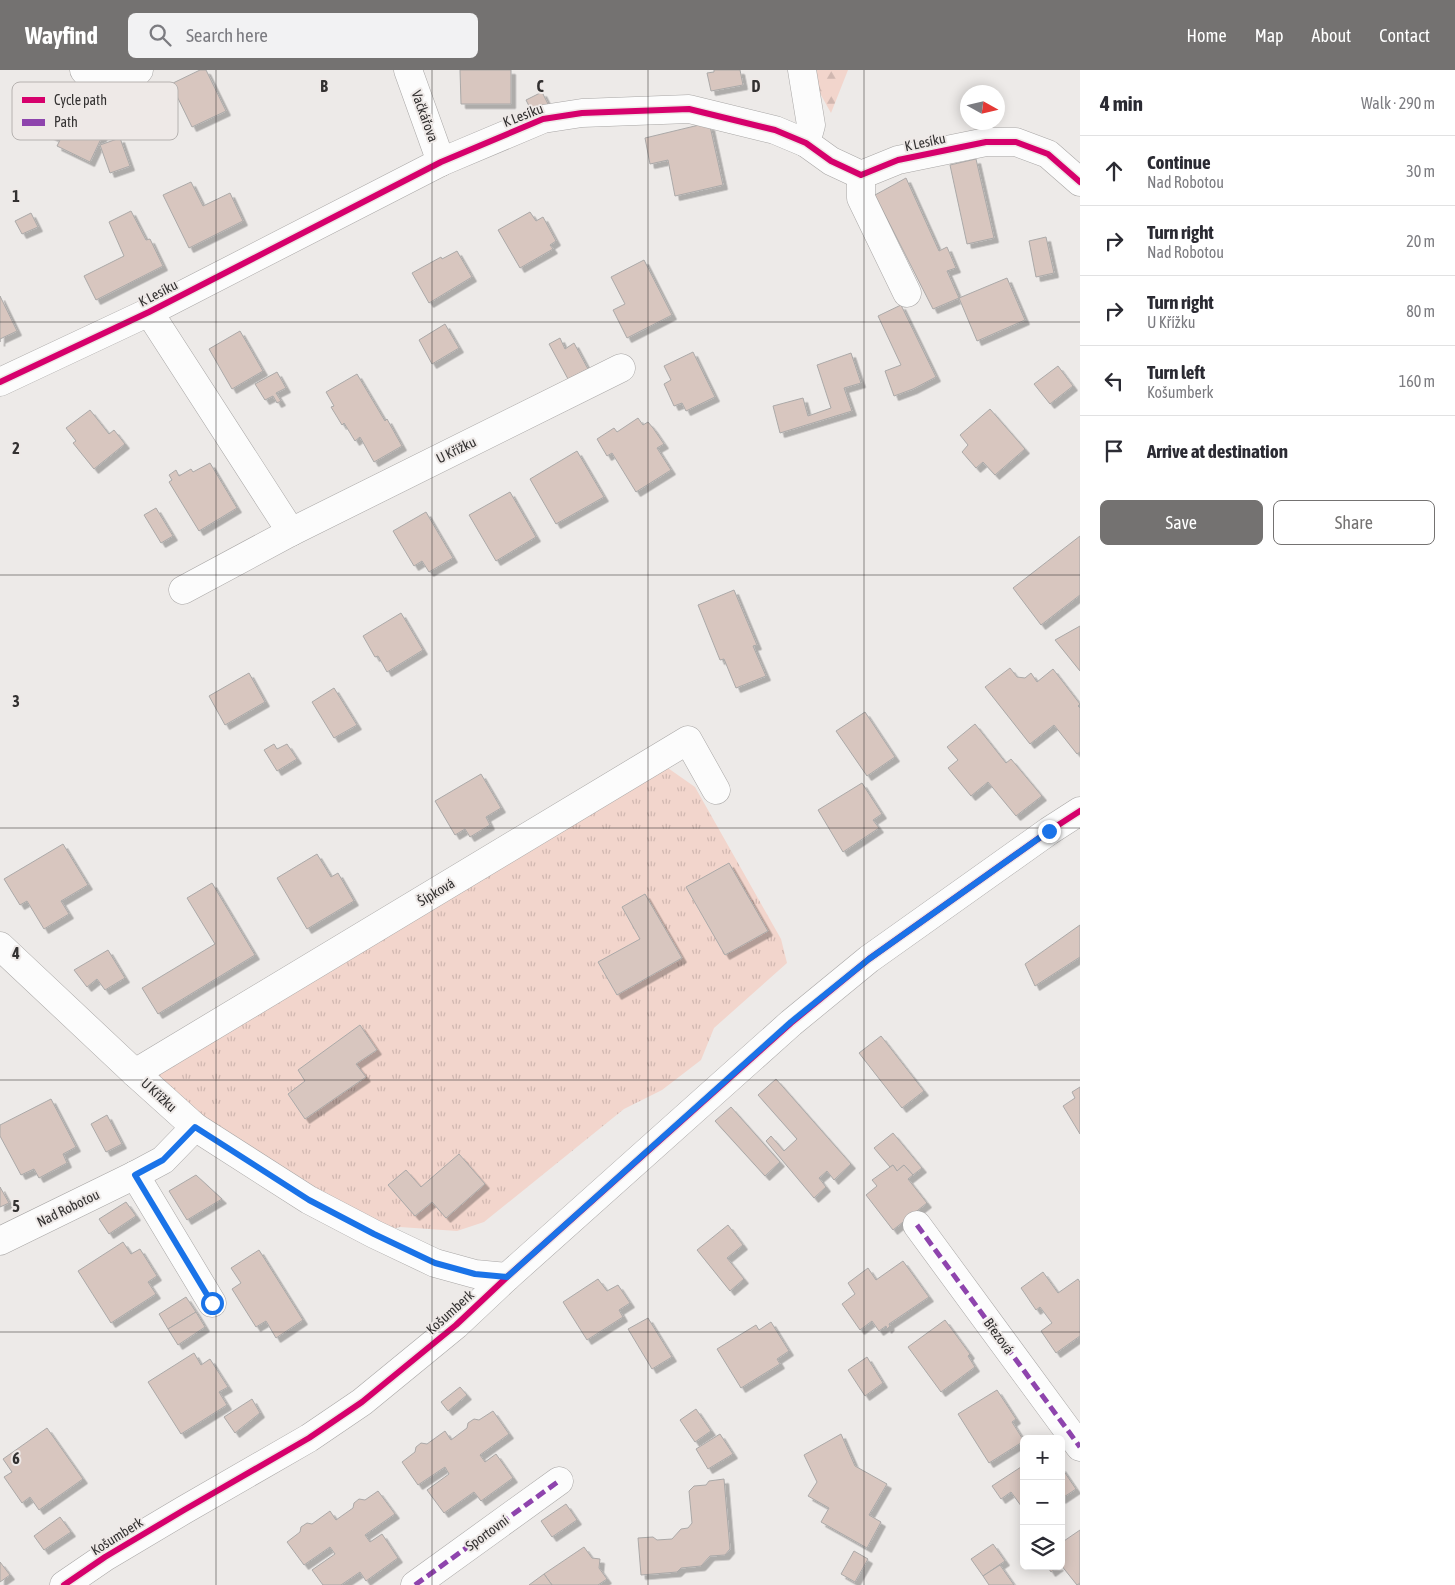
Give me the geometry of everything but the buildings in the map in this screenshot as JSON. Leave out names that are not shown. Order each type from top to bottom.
[{"type":"street","points":[[84,70],[96,80],[104,82]]},
{"type":"street","points":[[120,82],[127,80],[139,70]]},
{"type":"street","name":"Vačkářova","points":[[408,70],[441,162]]},
{"type":"street","points":[[802,70],[811,125],[806,143]]},
{"type":"street","name":"K Lesíku","points":[[0,382],[150,312],[441,162],[543,119],[582,112],[689,109],[775,130],[806,143],[831,161],[861,175],[898,160],[986,142],[1016,142],[1048,154],[1080,182]]},
{"type":"street","points":[[861,175],[861,198],[907,293]]},
{"type":"street","points":[[150,312],[291,532]]},
{"type":"street","name":"U Křížku","points":[[182,590],[291,532],[621,368]]},
{"type":"street","name":"Šípková","points":[[135,1073],[688,740],[716,790]]},
{"type":"street","name":"Košumberk","points":[[64,1585],[105,1557],[309,1438],[362,1402],[456,1325],[791,1022],[869,959],[1080,811]]},
{"type":"street","name":"U Křížku","points":[[0,946],[195,1127],[309,1200],[374,1234],[435,1263],[475,1274],[507,1277]]},
{"type":"street","name":"Nad Robotou","points":[[0,1242],[163,1160],[195,1127]]},
{"type":"street","points":[[135,1175],[212,1303]]},
{"type":"street","name":"Březová","points":[[917,1225],[1080,1447]]},
{"type":"street","name":"Sportovní","points":[[415,1585],[560,1481]]},
{"type":"green space","points":[[807,70],[848,70],[831,113]]},
{"type":"green space","points":[[655,759],[695,787],[781,939],[787,963],[714,1028],[701,1060],[662,1090],[624,1109],[484,1222],[457,1231],[400,1227],[374,1234],[135,1073]]},
{"type":"marked path","points":[[917,1225],[1080,1447]]},
{"type":"marked path","points":[[415,1585],[559,1481]]},
{"type":"cycle path","points":[[0,382],[149,312],[441,162],[543,119],[582,113],[689,109],[775,130],[806,143],[831,161],[861,175],[898,160],[986,142],[1016,142],[1048,154],[1080,182]]},
{"type":"cycle path","points":[[64,1585],[105,1557],[309,1438],[362,1402],[456,1325],[507,1277],[791,1023],[869,959],[1080,811]]},
{"type":"route","points":[[212,1303],[135,1175],[163,1160],[195,1127],[309,1200],[374,1234],[435,1263],[475,1274],[507,1277],[791,1022],[869,959],[1049,831]]}]
